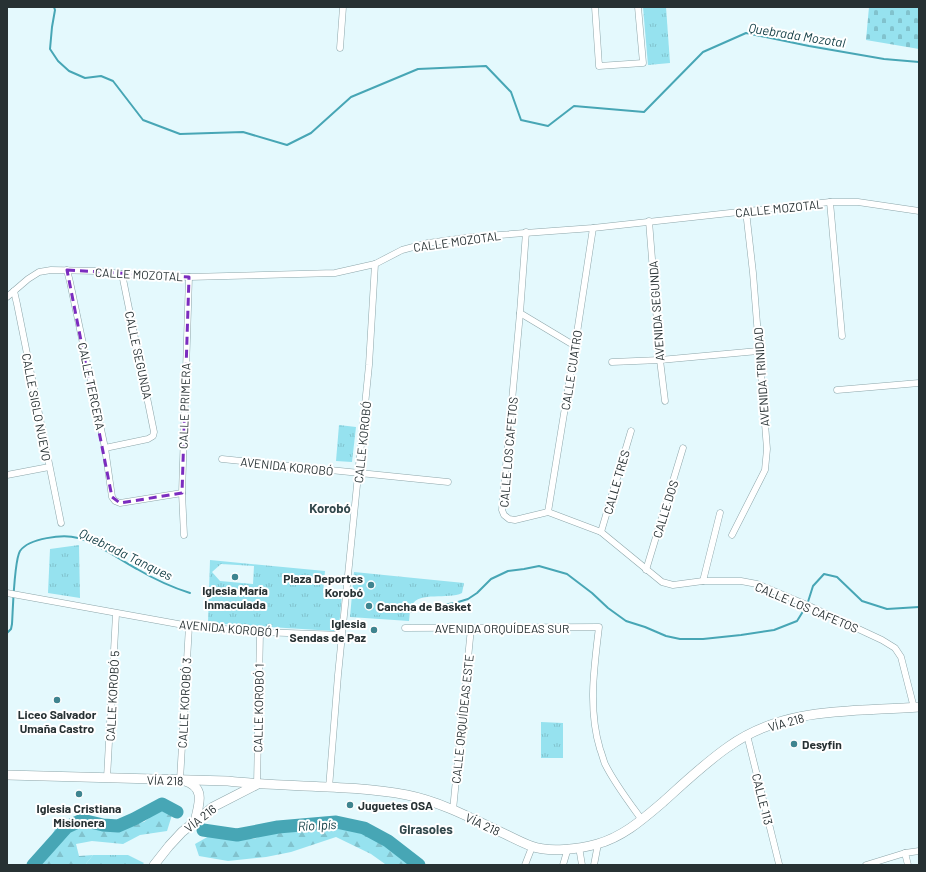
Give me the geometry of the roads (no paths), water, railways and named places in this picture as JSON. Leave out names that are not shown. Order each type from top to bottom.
[{"type":"main road","name":"VÍA 218","points":[[7,775],[228,782],[386,792],[435,803],[532,847],[550,850],[598,844],[618,836],[642,820],[729,746],[748,735],[783,720],[835,711],[916,708]]},
{"type":"main road","points":[[180,780],[191,784],[200,795],[195,822]]},
{"type":"main road","name":"VÍA 216","points":[[154,865],[182,832],[213,807],[257,785]]},
{"type":"street","points":[[340,48],[342,7]]},
{"type":"street","points":[[595,7],[599,66],[643,62],[638,7]]},
{"type":"street","points":[[830,202],[842,336]]},
{"type":"street","name":"CALLE MOZOTAL","points":[[7,297],[28,279],[39,272],[51,270],[98,271],[122,274],[188,277],[335,273],[376,264],[402,250],[428,243],[472,237],[593,228],[830,202],[858,202],[919,211]]},
{"type":"street","name":"AVENIDA TRINIDAD","points":[[732,535],[765,470],[767,449],[758,351],[753,273],[746,212]]},
{"type":"street","name":"AVENIDA SEGUNDA","points":[[649,221],[660,360],[665,401]]},
{"type":"street","name":"CALLE CUATRO","points":[[548,512],[593,228]]},
{"type":"street","name":"CALLE LOS CAFETOS","points":[[526,232],[502,510],[504,515],[509,519],[515,520],[548,512],[601,532],[662,582],[673,585],[703,581],[741,581],[757,584],[814,608],[882,640],[895,648],[901,656],[916,708]]},
{"type":"street","name":"CALLE KOROBÓ","points":[[329,788],[342,635],[369,365],[376,264]]},
{"type":"street","name":"CALLE TERCERA","points":[[66,270],[70,282],[104,448],[112,497],[115,501],[125,503],[182,493]]},
{"type":"street","name":"CALLE SEGUNDA","points":[[104,448],[148,439],[153,436],[154,428],[122,274]]},
{"type":"street","name":"CALLE PRIMERA","points":[[184,535],[182,493],[188,277]]},
{"type":"street","name":"CALLE SIGLO NUEVO","points":[[14,291],[61,523]]},
{"type":"street","points":[[520,313],[575,346]]},
{"type":"street","points":[[612,362],[660,360],[758,351]]},
{"type":"street","points":[[837,390],[919,383]]},
{"type":"street","name":"CALLE TRES","points":[[601,532],[631,431]]},
{"type":"street","name":"CALLE DOS","points":[[646,570],[683,448]]},
{"type":"street","name":"AVENIDA KOROBÓ","points":[[222,459],[448,482]]},
{"type":"street","points":[[7,475],[49,467]]},
{"type":"street","points":[[703,581],[720,513]]},
{"type":"street","name":"AVENIDA KOROBÓ 1","points":[[7,593],[116,614],[189,626],[260,632],[342,635]]},
{"type":"street","name":"CALLE KOROBÓ 5","points":[[107,778],[116,614]]},
{"type":"street","name":"CALLE KOROBÓ 3","points":[[180,780],[189,626]]},
{"type":"street","name":"AVENIDA ORQUÍDEAS SUR","points":[[405,628],[599,627],[593,684],[594,718],[598,740],[604,762],[642,820]]},
{"type":"street","name":"CALLE ORQUÍDEAS ESTE","points":[[453,810],[471,628]]},
{"type":"street","name":"CALLE KOROBÓ 1","points":[[257,785],[260,632]]},
{"type":"street","name":"CALLE 113","points":[[748,735],[779,864]]},
{"type":"street","points":[[594,865],[598,844]]},
{"type":"street","points":[[526,865],[532,847]]},
{"type":"street","points":[[579,847],[582,865]]},
{"type":"street","points":[[564,865],[568,848]]},
{"type":"street","points":[[866,865],[919,851]]},
{"type":"street","points":[[905,854],[908,865]]},
{"type":"waterway","name":"Quebrada Mozotal","points":[[54,7],[55,10],[50,49],[58,61],[69,71],[85,78],[101,76],[113,81],[143,120],[180,134],[243,132],[287,145],[311,133],[351,97],[418,69],[486,66],[511,92],[521,120],[548,126],[574,106],[644,112],[703,52],[746,33],[884,59],[919,62]]},
{"type":"waterway","name":"Quebrada Tanques","points":[[7,633],[11,629],[12,624],[16,565],[20,551],[31,543],[47,538],[72,537],[85,540],[156,579],[190,593]]},
{"type":"waterway","name":"Quebrada Tanques","points":[[411,612],[422,608],[455,603],[468,599],[477,593],[491,579],[508,571],[539,566],[567,574],[626,621],[666,636],[680,639],[703,639],[774,630],[797,621],[807,605],[813,586],[824,574],[837,577],[862,601],[887,609],[919,607]]},
{"type":"waterway","name":"Río Ipís","points":[[33,865],[67,827],[82,820],[103,825],[118,826],[162,804],[177,812]]},
{"type":"waterway","name":"Río Ipís","points":[[203,830],[237,835],[278,827],[336,822],[364,828],[388,841],[419,865]]},
{"type":"place","name":"Iglesia María Inmaculada","points":[[235,577]]},
{"type":"place","name":"Plaza Deportes Korobó","points":[[371,585]]},
{"type":"place","name":"Cancha de Basket","points":[[369,606]]},
{"type":"place","name":"Iglesia Sendas de Paz","points":[[374,630]]},
{"type":"place","name":"Liceo Salvador Umaña Castro","points":[[57,700]]},
{"type":"place","name":"Desyfin","points":[[794,744]]},
{"type":"place","name":"Iglesia Cristiana Misionera","points":[[79,794]]},
{"type":"place","name":"Juguetes OSA","points":[[350,805]]},
{"type":"district","name":"Korobó","points":[[330,508]]},
{"type":"district","name":"Girasoles","points":[[426,829]]}]
